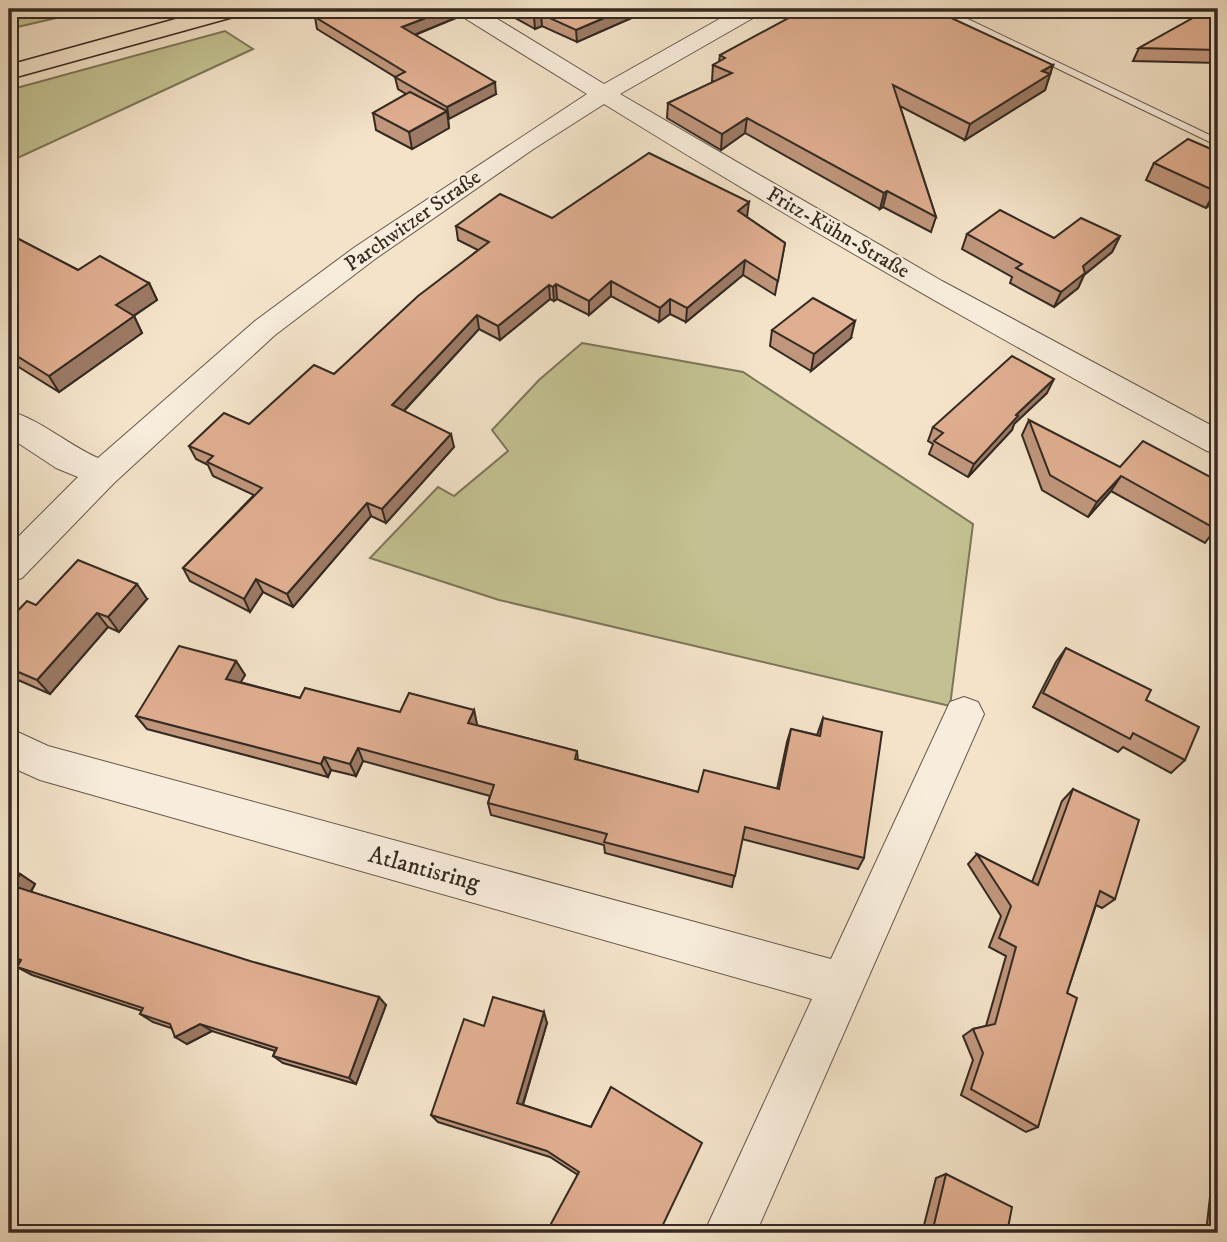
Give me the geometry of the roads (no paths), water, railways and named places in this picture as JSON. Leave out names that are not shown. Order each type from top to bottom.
[{"type":"highway","points":[[9,51],[166,9]]},
{"type":"highway","points":[[9,72],[236,9]]},
{"type":"street","name":"Fritz-Kühn-Straße","points":[[466,9],[602,95],[955,302],[1218,443]]},
{"type":"street","name":"Parchwitzer Straße","points":[[9,568],[102,474],[265,328],[365,253],[523,145],[602,95],[752,9]]},
{"type":"street","points":[[9,422],[68,459],[102,474]]},
{"type":"street","points":[[730,1233],[964,714]]},
{"type":"street","name":"Atlantisring","points":[[9,746],[40,762],[842,985]]},
{"type":"lane","points":[[939,9],[1218,142]]}]
